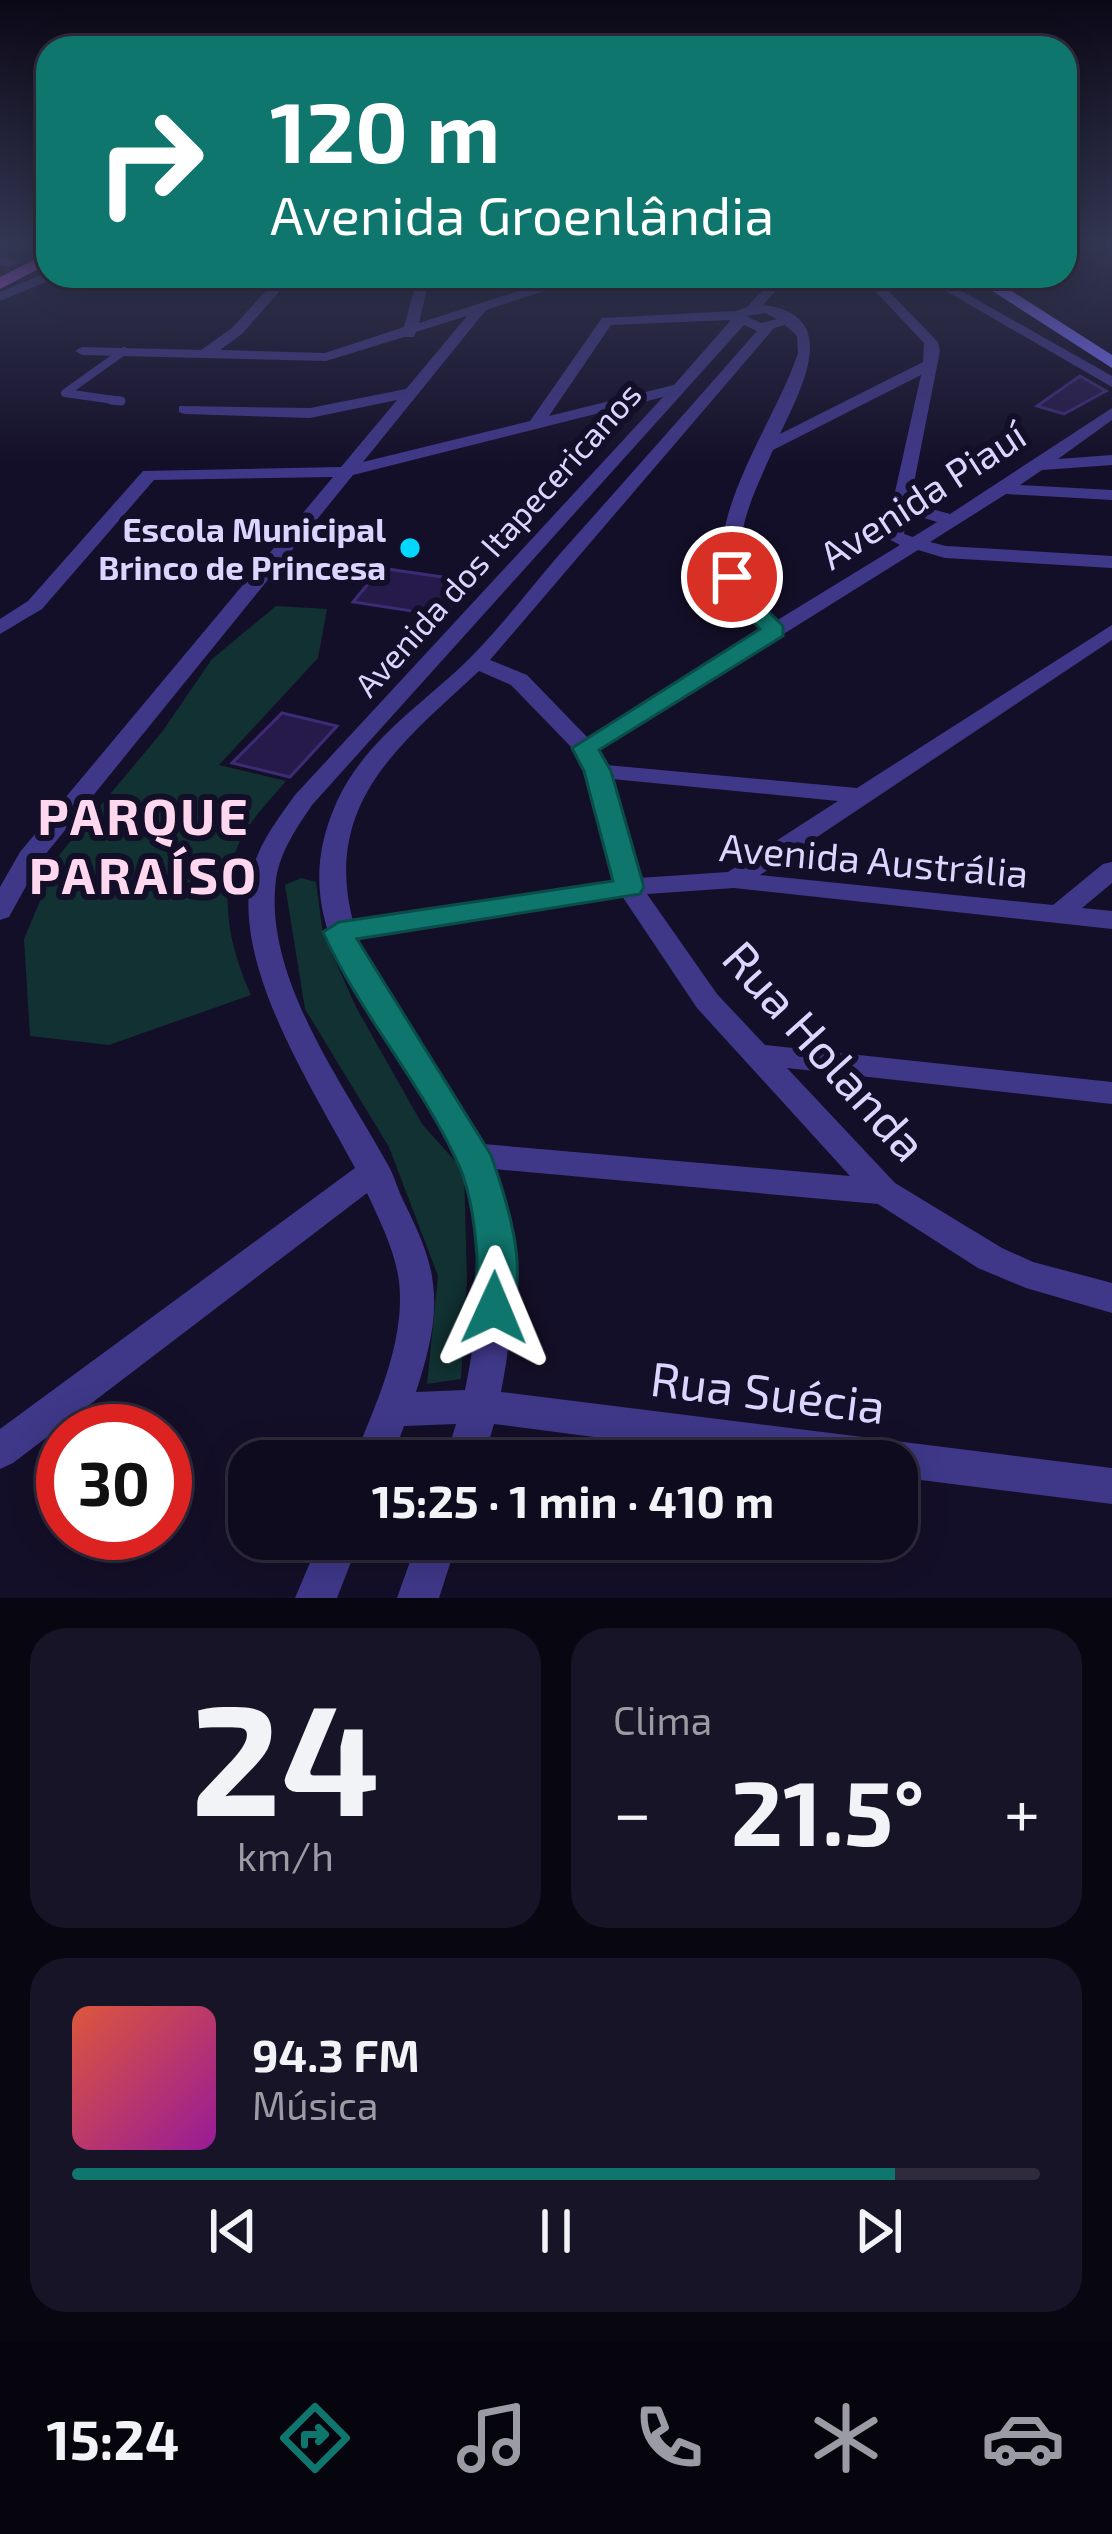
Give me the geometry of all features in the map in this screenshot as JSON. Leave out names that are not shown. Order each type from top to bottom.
[{"type":"main road","points":[[1043,319],[1112,363]]},
{"type":"main road","points":[[1064,319],[1112,350]]},
{"type":"street","points":[[206,353],[248,319]]},
{"type":"street","points":[[409,334],[413,319]]},
{"type":"street","points":[[82,351],[326,357],[454,319]]},
{"type":"street","points":[[0,911],[29,858],[472,319]]},
{"type":"street","points":[[536,423],[607,321],[673,319]]},
{"type":"street","name":"Avenida dos Itapecericanos","points":[[380,1440],[392,1410],[417,1293],[410,1256],[375,1170],[292,1021],[262,925],[262,882],[268,863],[303,800],[740,319]]},
{"type":"street","points":[[757,319],[776,322],[807,340],[808,352],[763,448],[728,554],[743,598],[775,631]]},
{"type":"street","name":"Avenida dos Itapecericanos","points":[[339,932],[333,861],[344,811],[369,768],[476,662],[778,319]]},
{"type":"street","points":[[908,319],[931,342],[930,364],[894,537],[945,552],[1112,562]]},
{"type":"street","points":[[1001,319],[1112,382]]},
{"type":"street","points":[[1080,364],[1112,363]]},
{"type":"street","points":[[763,448],[930,364]]},
{"type":"street","points":[[885,387],[927,395]]},
{"type":"street","points":[[0,628],[35,605],[149,475],[344,472],[678,388]]},
{"type":"street","points":[[185,409],[298,413],[362,406],[412,392]]},
{"type":"street","points":[[362,406],[382,408],[392,416]]},
{"type":"street","name":"Avenida Piauí","points":[[585,748],[1003,489],[1112,412]]},
{"type":"street","points":[[778,414],[818,421]]},
{"type":"street","points":[[1034,465],[1112,460]]},
{"type":"street","points":[[1003,489],[1112,495]]},
{"type":"street","points":[[899,505],[950,520]]},
{"type":"street","points":[[734,880],[1112,631]]},
{"type":"street","name":"Rua Holanda","points":[[441,652],[463,646],[478,652],[476,662],[519,680],[585,748],[598,771],[629,887],[707,1001],[884,1192],[990,1258],[1026,1274],[1112,1298]]},
{"type":"street","points":[[598,771],[862,796]]},
{"type":"street","points":[[1058,915],[1112,870]]},
{"type":"street","name":"Avenida Austrália","points":[[339,932],[629,887],[734,880],[1112,920]]},
{"type":"street","points":[[339,932],[364,984],[473,1155],[487,1195],[496,1259],[482,1406],[471,1440]]},
{"type":"street","points":[[754,1054],[1112,1094]]},
{"type":"street","points":[[473,1155],[884,1192]]},
{"type":"street","points":[[0,1451],[375,1170]]},
{"type":"street","name":"Rua Suécia","points":[[392,1410],[482,1406],[1112,1486]]},
{"type":"street","points":[[316,1597],[331,1560]]},
{"type":"street","points":[[418,1598],[431,1560]]},
{"type":"lane","points":[[121,401],[65,393],[124,351]]},
{"type":"green space","points":[[276,606],[327,609],[318,658],[219,765],[286,781],[244,833],[229,879],[232,938],[251,995],[109,1045],[30,1036],[24,939],[60,854],[162,732],[212,659]]},
{"type":"green space","points":[[301,878],[316,882],[323,934],[357,1009],[422,1124],[464,1171],[467,1281],[461,1379],[427,1384],[438,1276],[389,1147],[305,1009],[285,885]]},
{"type":"building","points":[[1080,376],[1106,391],[1064,414],[1037,406]]},
{"type":"building","points":[[381,568],[469,581],[444,616],[353,602]]},
{"type":"building","points":[[282,713],[337,726],[290,777],[232,763]]},
{"type":"place","name":"Escola Municipal Brinco de Princesa","points":[[410,548]]},
{"type":"district","name":"PARQUE PARAÍSO","points":[[144,843]]},
{"type":"route","points":[[494,1308],[496,1259],[487,1195],[473,1155],[382,1013],[339,932],[629,887],[598,771],[585,748],[775,631],[743,598],[732,577]]}]
